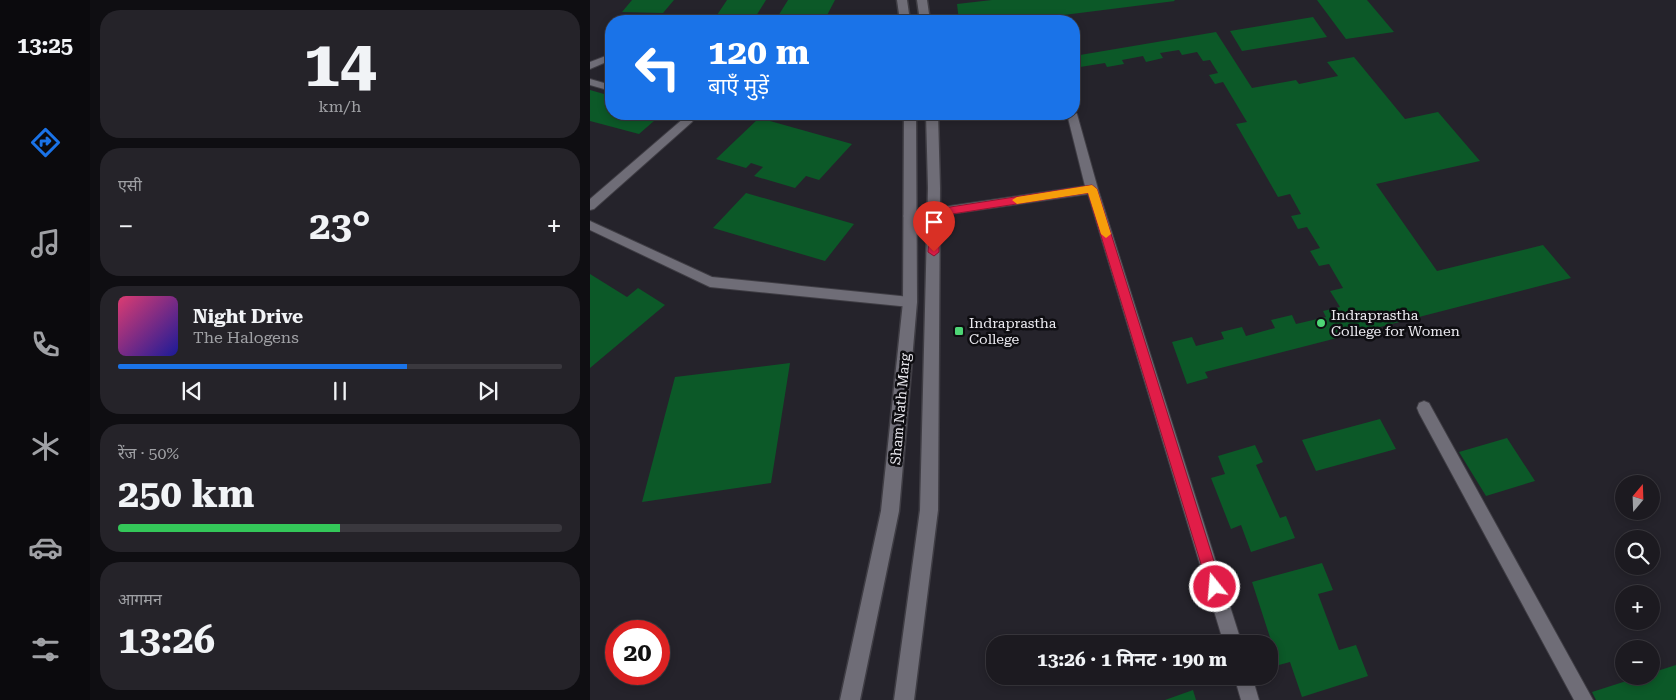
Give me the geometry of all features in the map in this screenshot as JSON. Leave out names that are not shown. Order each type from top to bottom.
[{"type":"main road","points":[[902,0],[904,15]]},
{"type":"main road","points":[[922,0],[924,15]]},
{"type":"main road","name":"Sham Nath Marg","points":[[850,700],[890,511],[910,302],[910,120]]},
{"type":"main road","name":"Sham Nath Marg","points":[[904,700],[929,510],[934,213],[932,120]]},
{"type":"lane","points":[[590,66],[605,60]]},
{"type":"lane","points":[[590,82],[605,86]]},
{"type":"lane","points":[[590,206],[688,120]]},
{"type":"lane","points":[[1074,120],[1092,189],[1230,635]]},
{"type":"lane","points":[[909,216],[1092,189]]},
{"type":"lane","points":[[590,225],[710,282],[910,302]]},
{"type":"lane","points":[[1424,408],[1584,700]]},
{"type":"lane","points":[[1246,685],[1250,700]]},
{"type":"building","points":[[632,0],[674,0],[663,13],[622,12]]},
{"type":"building","points":[[727,0],[766,0],[757,15],[717,15]]},
{"type":"building","points":[[788,0],[835,0],[827,15],[779,15]]},
{"type":"building","points":[[992,0],[1175,1],[1063,15],[958,15],[957,4]]},
{"type":"building","points":[[1317,0],[1367,0],[1394,32],[1346,39]]},
{"type":"building","points":[[1313,17],[1327,37],[1242,51],[1230,31]]},
{"type":"building","points":[[1216,32],[1252,88],[1296,80],[1299,84],[1338,76],[1327,62],[1354,57],[1405,119],[1438,112],[1480,161],[1376,184],[1437,271],[1543,245],[1571,278],[1205,372],[1208,378],[1187,384],[1172,342],[1192,337],[1196,346],[1224,339],[1221,332],[1242,327],[1246,336],[1275,328],[1271,320],[1292,315],[1296,324],[1326,317],[1323,311],[1340,307],[1330,291],[1343,288],[1329,264],[1319,266],[1310,251],[1320,248],[1307,227],[1298,229],[1291,216],[1301,214],[1290,194],[1278,197],[1236,124],[1247,122],[1223,82],[1215,84],[1209,75],[1218,73],[1210,60],[1203,61],[1197,52],[1182,55],[1179,50],[1160,53],[1163,58],[1146,62],[1143,56],[1122,60],[1124,64],[1107,67],[1105,63],[1080,67],[1080,55]]},
{"type":"building","points":[[590,90],[605,94],[605,120],[655,120],[639,134],[590,121]]},
{"type":"building","points":[[757,120],[766,120],[852,144],[819,180],[806,176],[795,188],[754,176],[763,167],[751,163],[746,168],[716,159]]},
{"type":"building","points":[[746,193],[854,224],[825,261],[713,228]]},
{"type":"building","points":[[590,274],[627,297],[638,288],[665,305],[590,368]]},
{"type":"building","points":[[790,363],[771,483],[642,502],[675,377]]},
{"type":"building","points":[[1380,419],[1396,449],[1316,471],[1302,440]]},
{"type":"building","points":[[1507,438],[1535,481],[1486,496],[1459,452]]},
{"type":"building","points":[[1255,445],[1263,462],[1256,465],[1280,518],[1286,516],[1295,538],[1251,552],[1241,525],[1231,529],[1211,478],[1225,474],[1218,456]]},
{"type":"building","points":[[1322,563],[1333,590],[1318,594],[1339,650],[1356,645],[1368,676],[1302,697],[1290,662],[1279,665],[1278,635],[1269,635],[1252,582]]},
{"type":"building","points":[[1676,665],[1676,700],[1596,700],[1592,692],[1615,685],[1660,685],[1660,670]]},
{"type":"building","points":[[1193,690],[1196,700],[1165,700]]},
{"type":"slow traffic","points":[[1017,200],[1092,189],[1106,234]]},
{"type":"place","name":"Indraprastha College for Women","points":[[1321,323]]},
{"type":"place","name":"Indraprastha College","points":[[959,331]]},
{"type":"route","points":[[934,252],[934,213],[1092,189],[1215,587]]}]
